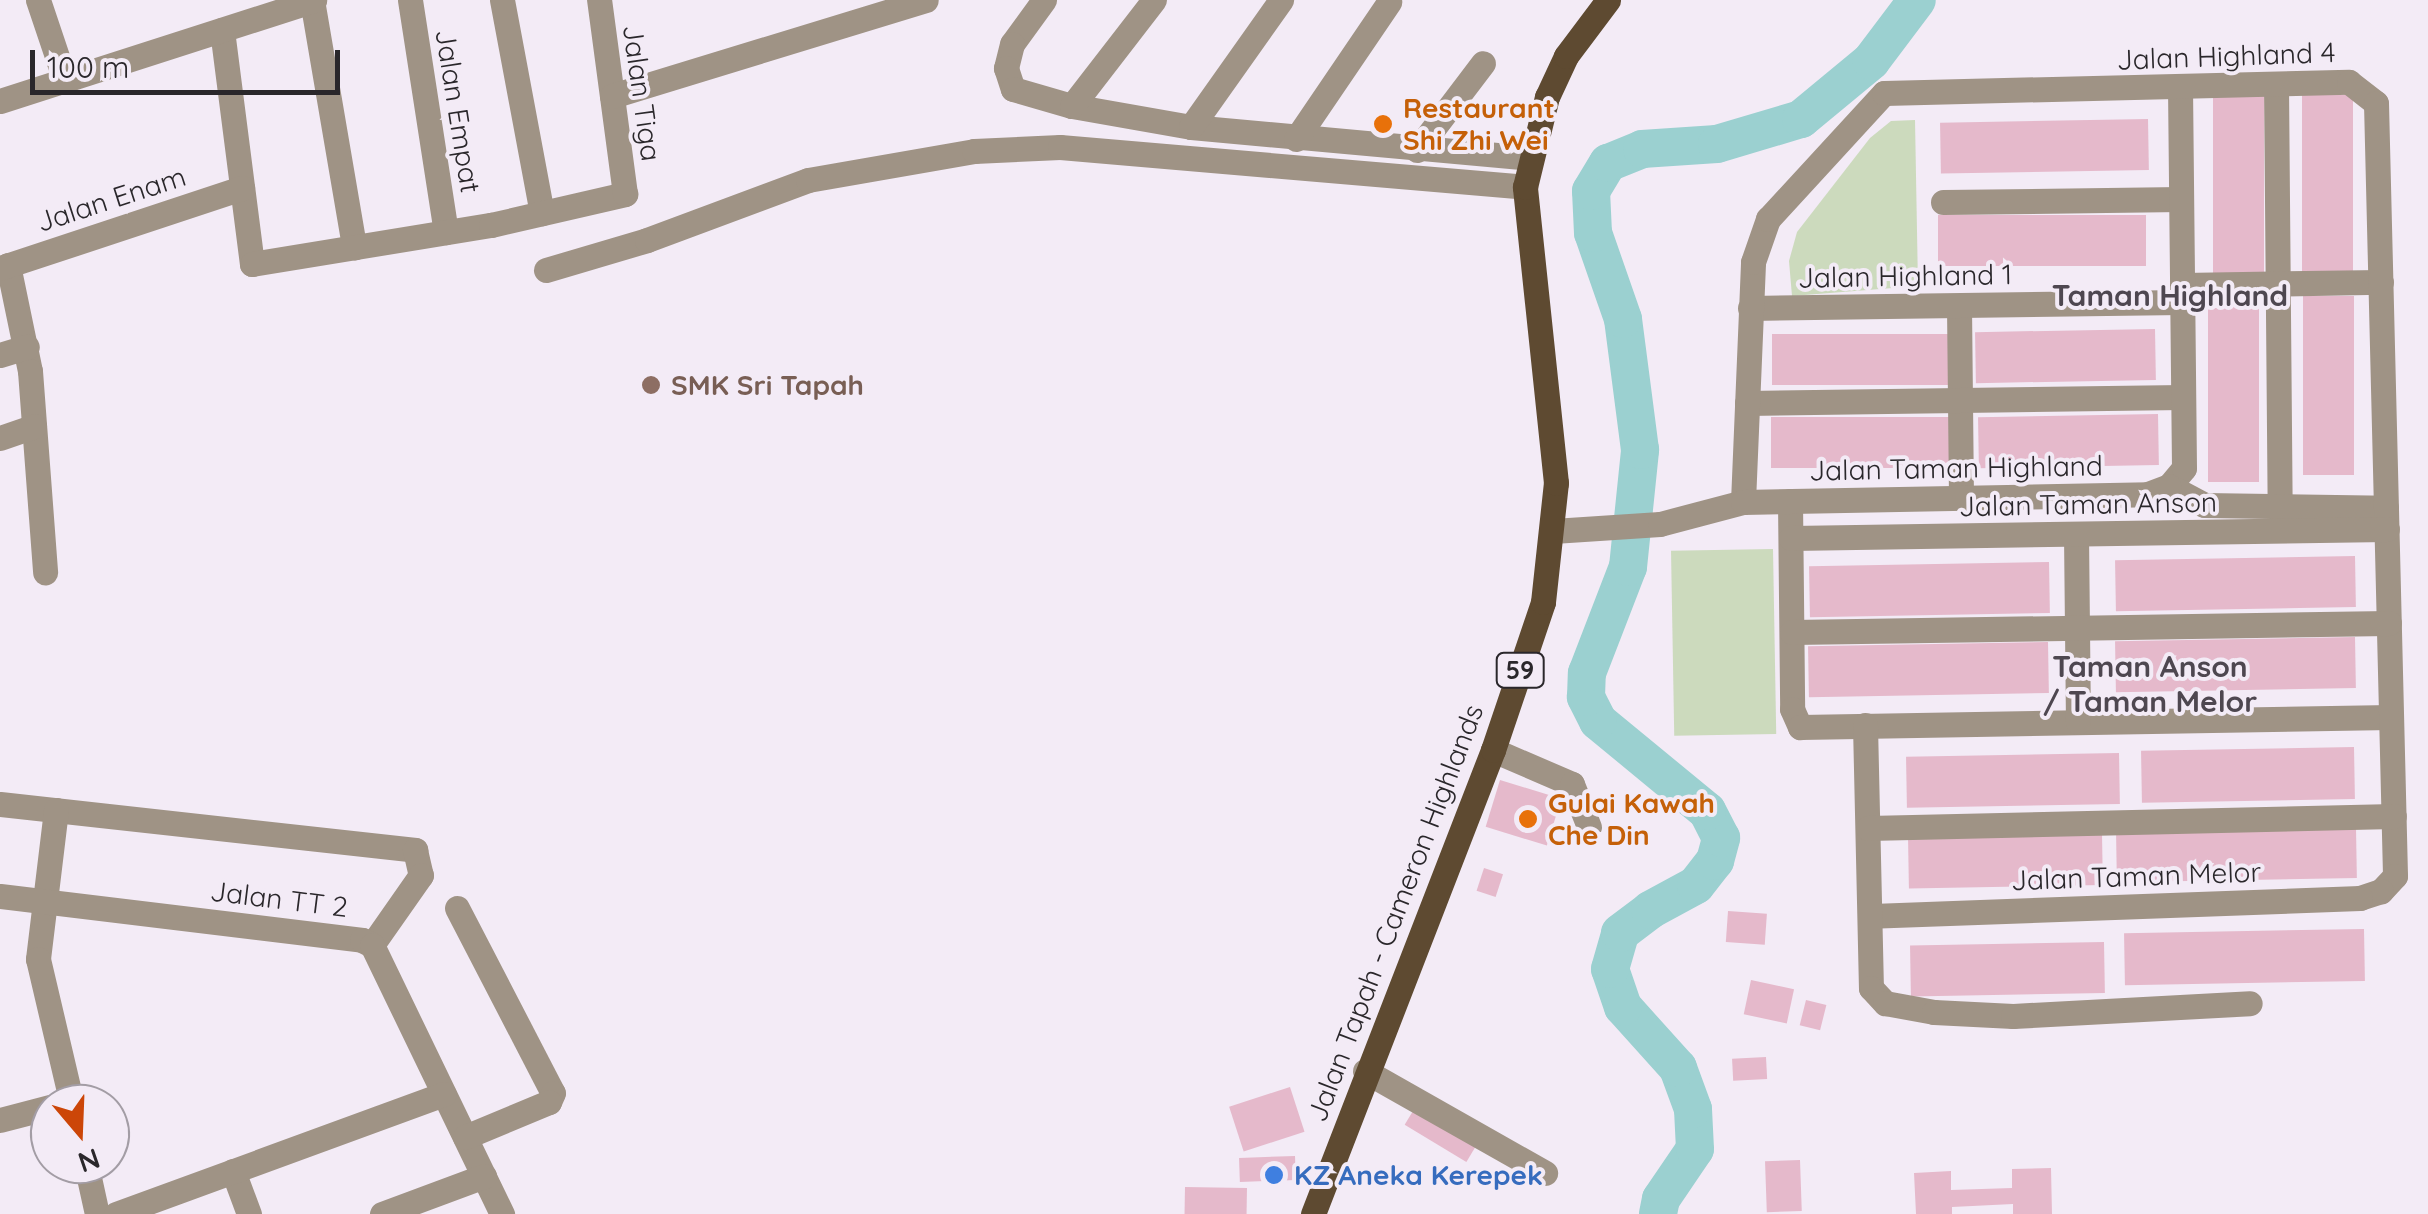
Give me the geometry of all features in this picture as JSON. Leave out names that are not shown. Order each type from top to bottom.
[{"type":"main road","name":"Jalan Tapah - Cameron Highlands","points":[[1313,1214],[1365,1071],[1494,750],[1543,602],[1553,530],[1552,429],[1530,271],[1524,188],[1538,118],[1566,56],[1608,0]]},
{"type":"street","points":[[38,0],[65,80]]},
{"type":"street","points":[[0,101],[313,0],[354,247]]},
{"type":"street","name":"Jalan Empat","points":[[410,0],[446,232]]},
{"type":"street","points":[[222,30],[252,264],[542,213],[502,0]]},
{"type":"street","points":[[612,96],[926,0]]},
{"type":"street","points":[[1072,106],[1154,0]]},
{"type":"street","points":[[1191,127],[1281,0]]},
{"type":"street","name":"Jalan Tiga","points":[[542,213],[625,194],[604,2]]},
{"type":"street","points":[[1296,139],[1389,2]]},
{"type":"street","points":[[1034,3],[1012,44],[1006,68],[1013,90],[1072,106],[1191,127],[1529,158]]},
{"type":"street","points":[[1417,150],[1483,63]]},
{"type":"street","name":"Jalan Highland 4","points":[[1750,308],[1754,262],[1768,219],[1884,93],[2180,89],[2349,82],[2376,103],[2395,876]]},
{"type":"street","points":[[2276,84],[2280,506]]},
{"type":"street","points":[[2180,89],[2184,468],[2169,486],[2204,505],[2280,506],[2386,518]]},
{"type":"street","points":[[546,270],[647,240],[808,180],[974,151],[1060,148],[1524,188]]},
{"type":"street","name":"Jalan Enam","points":[[4,267],[242,188]]},
{"type":"street","points":[[1942,202],[2181,199]]},
{"type":"street","points":[[4,267],[27,346],[45,572]]},
{"type":"street","name":"Jalan Highland 1","points":[[1750,308],[1959,306],[2182,293],[2278,283],[2381,282]]},
{"type":"street","points":[[1959,306],[1961,498]]},
{"type":"street","points":[[1744,502],[1750,308]]},
{"type":"street","points":[[0,356],[27,346]]},
{"type":"street","points":[[1747,402],[2183,397]]},
{"type":"street","points":[[0,438],[34,426]]},
{"type":"street","name":"Jalan Taman Highland","points":[[1553,530],[1660,524],[1744,502],[2148,494],[2169,486]]},
{"type":"street","points":[[1790,501],[1792,708],[1800,727],[2391,718]]},
{"type":"street","name":"Jalan Taman Anson","points":[[1790,538],[2076,534],[2386,518]]},
{"type":"street","points":[[2076,534],[2078,722]]},
{"type":"street","points":[[1792,632],[2389,623]]},
{"type":"street","points":[[1865,725],[1871,988],[1885,1003],[1934,1012],[2013,1016],[2250,1003]]},
{"type":"street","points":[[1494,750],[1572,784],[1589,827]]},
{"type":"street","points":[[0,804],[415,850],[421,875],[372,945]]},
{"type":"street","points":[[56,810],[38,959],[60,1084]]},
{"type":"street","points":[[1868,828],[2394,816]]},
{"type":"street","name":"Jalan Taman Melor","points":[[1872,916],[2360,898],[2381,892],[2395,876]]},
{"type":"street","name":"Jalan TT 2","points":[[0,896],[362,940],[372,945],[502,1214]]},
{"type":"street","points":[[457,908],[554,1093],[549,1102],[465,1137]]},
{"type":"street","points":[[1365,1071],[1544,1173]]},
{"type":"street","points":[[116,1214],[444,1094]]},
{"type":"street","points":[[0,1120],[30,1112]]},
{"type":"street","points":[[233,1171],[249,1214]]},
{"type":"street","points":[[382,1214],[484,1176]]},
{"type":"street","points":[[90,1184],[97,1214]]},
{"type":"green space","points":[[1915,120],[1918,286],[1792,296],[1789,261],[1797,232],[1870,138],[1891,121]]},
{"type":"green space","points":[[1773,549],[1776,734],[1674,736],[1671,551]]},
{"type":"building","points":[[2302,95],[2353,95],[2353,274],[2302,274]]},
{"type":"building","points":[[2213,96],[2264,96],[2264,275],[2213,275]]},
{"type":"building","points":[[2148,119],[2149,170],[1941,174],[1940,123]]},
{"type":"building","points":[[1938,215],[2146,215],[2146,266],[1938,266]]},
{"type":"building","points":[[2303,296],[2354,296],[2354,475],[2303,475]]},
{"type":"building","points":[[2208,303],[2259,303],[2259,482],[2208,482]]},
{"type":"building","points":[[2155,329],[2156,380],[1976,383],[1975,332]]},
{"type":"building","points":[[1772,334],[1952,334],[1952,385],[1772,385]]},
{"type":"building","points":[[2158,414],[2159,465],[1979,468],[1978,417]]},
{"type":"building","points":[[1771,417],[1951,417],[1951,468],[1771,468]]},
{"type":"building","points":[[2355,556],[2356,607],[2116,611],[2115,560]]},
{"type":"building","points":[[2049,562],[2050,613],[1810,617],[1809,566]]},
{"type":"building","points":[[2355,637],[2356,688],[2116,692],[2115,641]]},
{"type":"building","points":[[2048,642],[2049,693],[1809,697],[1808,646]]},
{"type":"building","points":[[2354,747],[2355,799],[2142,803],[2141,751]]},
{"type":"building","points":[[2119,753],[2120,804],[1907,808],[1906,757]]},
{"type":"building","points":[[1500,780],[1561,799],[1547,846],[1486,827]]},
{"type":"building","points":[[2356,828],[2357,878],[2117,882],[2116,832]]},
{"type":"building","points":[[2102,834],[2103,885],[1909,888],[1908,837]]},
{"type":"building","points":[[1484,868],[1503,874],[1496,897],[1477,891]]},
{"type":"building","points":[[1728,911],[1767,914],[1765,945],[1726,942]]},
{"type":"building","points":[[2364,929],[2365,981],[2125,985],[2124,933]]},
{"type":"building","points":[[2104,942],[2105,993],[1911,996],[1910,945]]},
{"type":"building","points":[[1751,980],[1794,989],[1787,1023],[1744,1014]]},
{"type":"building","points":[[1806,1000],[1826,1005],[1820,1030],[1800,1025]]},
{"type":"building","points":[[1766,1057],[1767,1079],[1733,1081],[1732,1059]]},
{"type":"building","points":[[1290,1087],[1305,1132],[1244,1151],[1229,1107]]},
{"type":"building","points":[[1416,1106],[1478,1143],[1466,1162],[1405,1125]]},
{"type":"building","points":[[1295,1156],[1296,1180],[1240,1182],[1239,1158]]},
{"type":"building","points":[[1800,1160],[1802,1211],[1767,1212],[1765,1161]]},
{"type":"building","points":[[2051,1168],[2052,1214],[2013,1214],[2013,1204],[1952,1207],[1952,1214],[1916,1214],[1914,1173],[1951,1171],[1951,1190],[2012,1188],[2012,1169]]},
{"type":"building","points":[[1185,1187],[1247,1188],[1247,1214],[1185,1214]]},
{"type":"waterway","points":[[1658,1214],[1661,1199],[1695,1149],[1693,1109],[1678,1068],[1623,1007],[1610,969],[1620,933],[1650,910],[1696,885],[1715,861],[1721,838],[1707,811],[1598,721],[1586,697],[1587,673],[1628,567],[1640,450],[1623,319],[1593,233],[1591,191],[1608,163],[1642,149],[1717,144],[1801,119],[1871,61],[1917,0]]},
{"type":"place","name":"Restaurant Shi Zhi Wei","points":[[1383,124]]},
{"type":"place","name":"SMK Sri Tapah","points":[[651,385]]},
{"type":"place","name":"Gulai Kawah Che Din","points":[[1528,819]]},
{"type":"place","name":"KZ Aneka Kerepek","points":[[1274,1175]]},
{"type":"district","name":"Taman Highland","points":[[2170,295]]},
{"type":"district","name":"Taman Anson / Taman Melor","points":[[2150,683]]}]
